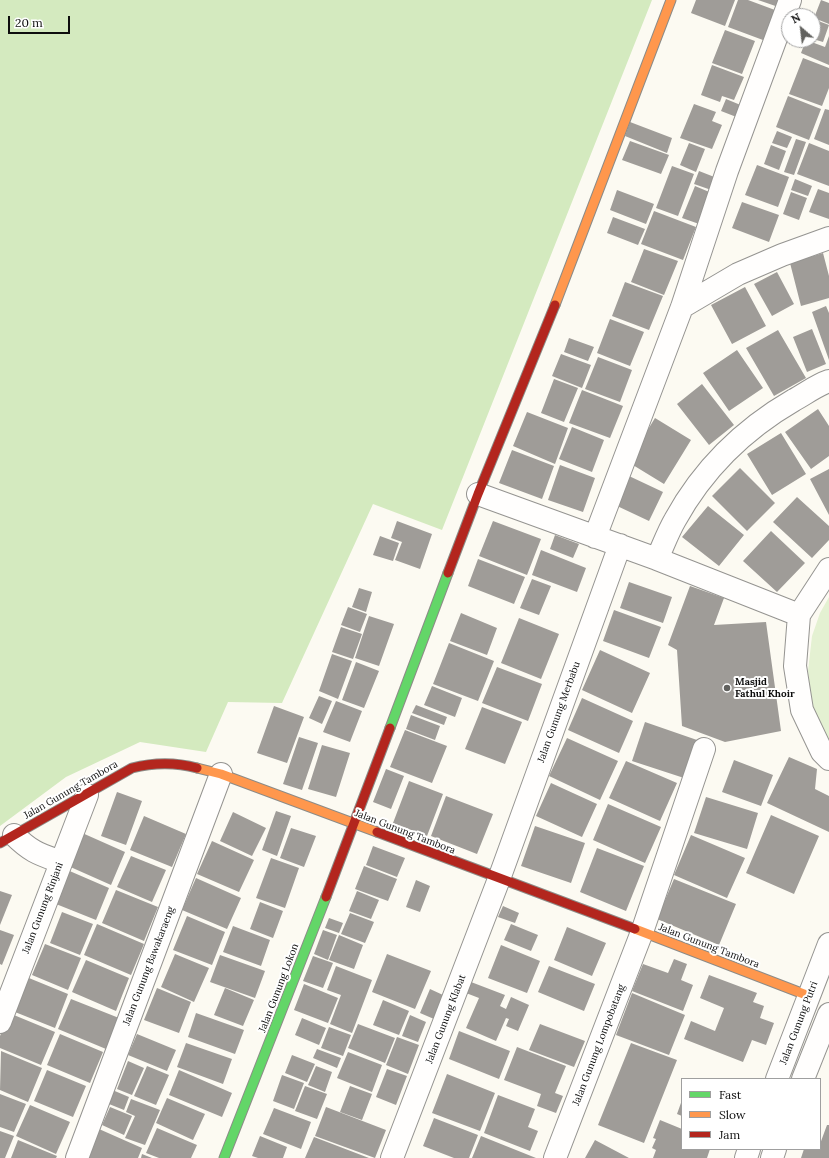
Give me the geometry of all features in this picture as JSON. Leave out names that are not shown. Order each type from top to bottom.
[{"type":"street","name":"Jalan Gunung Lokon","points":[[224,1158],[354,825],[478,494],[568,273],[671,0]]},
{"type":"street","points":[[595,537],[682,307],[727,171],[790,0]]},
{"type":"street","points":[[682,307],[738,274],[782,255],[829,238]]},
{"type":"street","points":[[657,559],[675,520],[691,494],[709,470],[732,445],[782,407],[829,382]]},
{"type":"street","points":[[478,494],[620,545],[799,615]]},
{"type":"street","name":"Jalan Gunung Merbabu","points":[[499,879],[620,545]]},
{"type":"street","points":[[829,569],[799,615],[795,666],[802,710],[822,752],[829,759]]},
{"type":"street","name":"Jalan Gunung Lompobatang","points":[[555,1158],[642,932],[704,749]]},
{"type":"street","name":"Jalan Gunung Tambora","points":[[7,839],[132,768],[146,763],[169,762],[196,767],[221,774],[809,996]]},
{"type":"street","name":"Jalan Gunung Bawakaraeng","points":[[77,1158],[221,774]]},
{"type":"street","name":"Jalan Gunung Rinjani","points":[[0,1022],[87,794]]},
{"type":"street","points":[[7,839],[26,847],[35,853],[61,862]]},
{"type":"street","name":"Jalan Gunung Klabat","points":[[392,1158],[499,879]]},
{"type":"street","name":"Jalan Gunung Putri","points":[[777,1078],[829,944]]},
{"type":"street","points":[[803,1078],[829,1014]]},
{"type":"green space","points":[[0,0],[652,0],[442,530],[373,504],[282,703],[228,702],[206,752],[140,742],[66,777],[0,826]]},
{"type":"green space","points":[[829,597],[829,742],[811,702],[808,671],[812,636],[820,613]]},
{"type":"building","points":[[696,0],[735,0],[725,26],[691,13]]},
{"type":"building","points":[[738,0],[748,0],[781,12],[781,18],[771,43],[728,27]]},
{"type":"building","points":[[758,0],[794,0],[791,8],[781,8]]},
{"type":"building","points":[[821,0],[829,3],[829,24],[821,21],[821,8],[818,8]]},
{"type":"building","points":[[821,22],[829,25],[823,42],[821,41]]},
{"type":"building","points":[[725,30],[755,41],[742,74],[712,63]]},
{"type":"building","points":[[829,36],[829,65],[801,53],[803,48],[821,48],[821,46],[825,47]]},
{"type":"building","points":[[803,58],[829,68],[829,88],[822,106],[789,94]]},
{"type":"building","points":[[712,65],[744,77],[734,100],[722,96],[720,102],[701,95]]},
{"type":"building","points":[[788,96],[821,109],[809,140],[776,127]]},
{"type":"building","points":[[726,99],[743,106],[739,118],[721,111]]},
{"type":"building","points":[[694,104],[716,112],[712,121],[722,125],[712,149],[680,138]]},
{"type":"building","points":[[825,109],[829,110],[829,145],[814,139]]},
{"type":"building","points":[[630,122],[672,138],[667,153],[625,136]]},
{"type":"building","points":[[777,131],[792,137],[787,148],[772,143]]},
{"type":"building","points":[[796,139],[806,142],[794,175],[784,172]]},
{"type":"building","points":[[630,141],[669,155],[661,174],[622,160]]},
{"type":"building","points":[[689,143],[705,149],[696,172],[680,165]]},
{"type":"building","points":[[809,143],[829,151],[829,186],[797,174]]},
{"type":"building","points":[[771,145],[786,151],[779,170],[764,164]]},
{"type":"building","points":[[757,165],[789,177],[778,207],[745,195]]},
{"type":"building","points":[[672,166],[694,174],[678,216],[656,208]]},
{"type":"building","points":[[699,171],[722,180],[717,192],[694,184]]},
{"type":"building","points":[[795,179],[812,186],[808,196],[791,190]]},
{"type":"building","points":[[695,186],[714,194],[702,225],[682,218]]},
{"type":"building","points":[[818,189],[829,193],[829,219],[809,212]]},
{"type":"building","points":[[617,190],[654,204],[646,224],[610,210]]},
{"type":"building","points":[[791,192],[807,198],[799,220],[783,214]]},
{"type":"building","points":[[742,202],[779,215],[769,242],[732,228]]},
{"type":"building","points":[[654,211],[696,227],[683,260],[641,244]]},
{"type":"building","points":[[613,217],[645,229],[638,245],[607,233]]},
{"type":"building","points":[[644,249],[678,261],[664,295],[631,282]]},
{"type":"building","points":[[823,253],[829,276],[829,298],[801,306],[790,263]]},
{"type":"building","points":[[777,272],[794,304],[772,316],[754,284]]},
{"type":"building","points":[[625,282],[663,296],[649,330],[612,316]]},
{"type":"building","points":[[745,287],[766,326],[732,344],[711,305]]},
{"type":"building","points":[[826,306],[829,313],[829,360],[812,312]]},
{"type":"building","points":[[610,319],[644,332],[630,366],[597,353]]},
{"type":"building","points":[[812,329],[826,364],[807,372],[793,337]]},
{"type":"building","points":[[778,330],[806,378],[774,396],[746,348]]},
{"type":"building","points":[[569,338],[594,347],[588,361],[564,352]]},
{"type":"building","points":[[737,350],[763,388],[729,411],[703,373]]},
{"type":"building","points":[[561,354],[591,365],[582,388],[552,376]]},
{"type":"building","points":[[598,357],[632,370],[620,402],[585,389]]},
{"type":"building","points":[[554,379],[578,388],[564,422],[541,413]]},
{"type":"building","points":[[702,384],[734,425],[709,445],[677,404]]},
{"type":"building","points":[[582,390],[623,406],[610,438],[569,423]]},
{"type":"building","points":[[818,409],[829,426],[829,456],[811,469],[785,432]]},
{"type":"building","points":[[527,412],[568,428],[555,464],[513,446]]},
{"type":"building","points":[[655,418],[691,440],[664,484],[628,462]]},
{"type":"building","points":[[572,427],[604,440],[592,472],[559,459]]},
{"type":"building","points":[[781,433],[806,474],[772,495],[747,454]]},
{"type":"building","points":[[512,450],[554,466],[542,499],[499,483]]},
{"type":"building","points":[[560,465],[595,478],[583,512],[548,500]]},
{"type":"building","points":[[740,468],[775,503],[747,531],[712,496]]},
{"type":"building","points":[[829,469],[829,515],[810,479]]},
{"type":"building","points":[[629,476],[663,492],[649,521],[615,505]]},
{"type":"building","points":[[797,497],[829,526],[829,540],[812,558],[773,522]]},
{"type":"building","points":[[708,506],[744,535],[719,566],[682,537]]},
{"type":"building","points":[[397,521],[432,534],[420,569],[395,560],[402,542],[391,538]]},
{"type":"building","points":[[493,521],[541,539],[527,575],[479,556]]},
{"type":"building","points":[[771,531],[805,563],[777,592],[743,561]]},
{"type":"building","points":[[555,535],[579,544],[573,558],[550,549]]},
{"type":"building","points":[[380,536],[399,543],[393,561],[373,555]]},
{"type":"building","points":[[541,550],[586,568],[577,592],[532,575]]},
{"type":"building","points":[[478,559],[525,577],[514,604],[468,586]]},
{"type":"building","points":[[532,579],[551,586],[539,615],[520,608]]},
{"type":"building","points":[[629,582],[672,597],[663,623],[620,608]]},
{"type":"building","name":"Masjid Fathul Khoir","points":[[690,586],[724,598],[714,625],[766,622],[781,731],[725,742],[682,726],[677,650],[668,645]]},
{"type":"building","points":[[359,588],[372,592],[366,612],[352,607]]},
{"type":"building","points":[[348,607],[367,614],[360,632],[341,625]]},
{"type":"building","points":[[614,610],[661,627],[649,658],[603,641]]},
{"type":"building","points":[[461,613],[497,628],[487,655],[450,641]]},
{"type":"building","points":[[369,616],[394,624],[379,666],[355,658]]},
{"type":"building","points":[[519,618],[559,634],[541,679],[501,663]]},
{"type":"building","points":[[341,627],[362,634],[353,659],[332,652]]},
{"type":"building","points":[[449,643],[494,661],[478,701],[433,684]]},
{"type":"building","points":[[600,650],[650,673],[632,713],[582,690]]},
{"type":"building","points":[[332,654],[352,661],[338,699],[319,691]]},
{"type":"building","points":[[356,662],[379,671],[364,708],[342,700]]},
{"type":"building","points":[[497,667],[542,684],[528,721],[482,703]]},
{"type":"building","points":[[432,686],[462,698],[455,717],[424,705]]},
{"type":"building","points":[[319,696],[332,701],[322,724],[309,718]]},
{"type":"building","points":[[582,698],[633,721],[619,753],[568,730]]},
{"type":"building","points":[[336,701],[362,711],[350,742],[323,732]]},
{"type":"building","points":[[416,705],[447,717],[444,725],[412,713]]},
{"type":"building","points":[[274,706],[304,717],[287,763],[257,753]]},
{"type":"building","points":[[482,707],[522,722],[505,764],[465,749]]},
{"type":"building","points":[[411,715],[440,726],[435,740],[406,729]]},
{"type":"building","points":[[645,722],[697,740],[684,778],[632,761]]},
{"type":"building","points":[[405,730],[447,746],[432,783],[390,767]]},
{"type":"building","points":[[299,737],[318,743],[302,790],[283,784]]},
{"type":"building","points":[[567,738],[618,761],[600,800],[549,776]]},
{"type":"building","points":[[322,745],[350,753],[336,797],[308,789]]},
{"type":"building","points":[[789,757],[817,769],[815,789],[829,796],[829,832],[767,803]]},
{"type":"building","points":[[734,760],[773,775],[761,806],[722,792]]},
{"type":"building","points":[[626,761],[677,783],[660,821],[609,798]]},
{"type":"building","points":[[386,769],[404,776],[391,809],[373,802]]},
{"type":"building","points":[[409,781],[443,794],[427,836],[393,823]]},
{"type":"building","points":[[551,783],[597,804],[582,837],[536,816]]},
{"type":"building","points":[[117,792],[142,801],[126,845],[101,836]]},
{"type":"building","points":[[446,796],[493,814],[477,854],[431,836]]},
{"type":"building","points":[[706,797],[758,813],[747,849],[694,833]]},
{"type":"building","points":[[608,804],[661,827],[645,863],[593,840]]},
{"type":"building","points":[[276,811],[291,816],[277,856],[262,850]]},
{"type":"building","points":[[233,812],[266,828],[252,856],[220,841]]},
{"type":"building","points":[[771,815],[819,836],[794,894],[746,873]]},
{"type":"building","points":[[144,816],[186,834],[172,867],[130,850]]},
{"type":"building","points":[[535,826],[585,843],[571,883],[521,866]]},
{"type":"building","points":[[291,828],[316,836],[304,867],[280,858]]},
{"type":"building","points":[[80,832],[125,852],[111,885],[66,865]]},
{"type":"building","points":[[691,835],[745,858],[727,898],[674,875]]},
{"type":"building","points":[[212,841],[254,860],[239,892],[197,874]]},
{"type":"building","points":[[373,846],[405,858],[397,877],[366,865]]},
{"type":"building","points":[[597,848],[644,866],[626,911],[580,892]]},
{"type":"building","points":[[131,856],[166,870],[152,902],[117,887]]},
{"type":"building","points":[[271,858],[299,868],[285,908],[256,898]]},
{"type":"building","points":[[364,866],[397,879],[388,901],[355,889]]},
{"type":"building","points":[[65,869],[109,888],[96,920],[51,902]]},
{"type":"building","points":[[196,878],[241,898],[227,929],[182,910]]},
{"type":"building","points":[[674,879],[736,904],[719,945],[657,919]]},
{"type":"building","points":[[416,880],[430,886],[420,912],[406,907]]},
{"type":"building","points":[[116,890],[158,907],[144,941],[102,923]]},
{"type":"building","points":[[0,891],[12,895],[0,925]]},
{"type":"building","points":[[357,891],[379,900],[371,919],[349,911]]},
{"type":"building","points":[[260,902],[283,911],[273,938],[250,929]]},
{"type":"building","points":[[503,906],[519,913],[515,923],[498,917]]},
{"type":"building","points":[[62,912],[93,924],[80,955],[50,943]]},
{"type":"building","points":[[350,913],[374,922],[365,943],[341,934]]},
{"type":"building","points":[[187,916],[225,932],[212,965],[173,950]]},
{"type":"building","points":[[329,918],[343,923],[339,933],[325,928]]},
{"type":"building","points":[[97,924],[144,944],[131,975],[84,955]]},
{"type":"building","points":[[511,924],[538,935],[531,951],[504,940]]},
{"type":"building","points":[[233,926],[270,940],[261,966],[223,952]]},
{"type":"building","points":[[567,927],[606,943],[592,976],[554,960]]},
{"type":"building","points":[[0,930],[14,935],[2,965],[0,964]]},
{"type":"building","points":[[323,930],[337,935],[328,960],[314,954]]},
{"type":"building","points":[[339,935],[363,945],[354,969],[329,960]]},
{"type":"building","points":[[45,944],[81,958],[68,990],[32,975]]},
{"type":"building","points":[[501,945],[540,961],[527,993],[488,978]]},
{"type":"building","points":[[175,954],[209,968],[194,1002],[161,987]]},
{"type":"building","points":[[387,954],[431,971],[415,1009],[372,992]]},
{"type":"building","points":[[220,955],[265,971],[255,998],[210,982]]},
{"type":"building","points":[[313,956],[333,963],[323,988],[303,981]]},
{"type":"building","points":[[674,959],[687,964],[681,980],[693,985],[683,1011],[632,991],[643,964],[668,973]]},
{"type":"building","points":[[86,960],[129,978],[116,1011],[72,992]]},
{"type":"building","points":[[336,966],[372,980],[352,1033],[330,1024],[341,995],[327,990]]},
{"type":"building","points":[[549,966],[595,984],[584,1011],[538,992]]},
{"type":"building","points":[[709,975],[757,993],[753,1002],[764,1006],[760,1018],[774,1023],[766,1045],[752,1040],[743,1062],[684,1039],[691,1021],[715,1031],[724,1008],[700,998]]},
{"type":"building","points":[[24,976],[68,994],[55,1028],[10,1010]]},
{"type":"building","points":[[471,982],[505,995],[500,1006],[506,1009],[511,997],[529,1005],[518,1031],[506,1026],[509,1019],[506,1018],[496,1041],[466,1028],[479,998],[466,993]]},
{"type":"building","points":[[304,984],[338,998],[328,1023],[294,1010]]},
{"type":"building","points":[[157,988],[191,1002],[179,1033],[144,1020]]},
{"type":"building","points":[[225,988],[254,1000],[243,1026],[214,1015]]},
{"type":"building","points":[[430,989],[443,995],[434,1019],[420,1013]]},
{"type":"building","points":[[632,993],[685,1015],[669,1055],[616,1035]]},
{"type":"building","points":[[71,999],[119,1018],[106,1049],[58,1029]]},
{"type":"building","points":[[383,1000],[409,1011],[399,1035],[373,1025]]},
{"type":"building","points":[[9,1013],[55,1032],[41,1065],[0,1048],[0,1036]]},
{"type":"building","points":[[196,1013],[244,1030],[235,1054],[188,1037]]},
{"type":"building","points":[[410,1015],[426,1022],[418,1042],[402,1036]]},
{"type":"building","points":[[302,1018],[326,1028],[319,1045],[295,1035]]},
{"type":"building","points":[[358,1024],[395,1038],[385,1063],[348,1048]]},
{"type":"building","points":[[540,1024],[585,1041],[574,1067],[529,1050]]},
{"type":"building","points":[[329,1027],[351,1035],[343,1056],[321,1048]]},
{"type":"building","points":[[459,1031],[510,1051],[499,1079],[449,1059]]},
{"type":"building","points":[[60,1034],[103,1052],[90,1083],[47,1065]]},
{"type":"building","points":[[137,1034],[176,1050],[167,1071],[128,1055]]},
{"type":"building","points":[[397,1037],[419,1045],[408,1074],[386,1065]]},
{"type":"building","points":[[186,1043],[232,1059],[223,1084],[177,1067]]},
{"type":"building","points":[[631,1043],[677,1060],[644,1143],[598,1125]]},
{"type":"building","points":[[517,1047],[566,1066],[555,1093],[563,1096],[556,1113],[537,1106],[541,1094],[504,1080]]},
{"type":"building","points":[[317,1049],[341,1058],[337,1068],[313,1058]]},
{"type":"building","points":[[1,1051],[42,1068],[28,1102],[0,1090]]},
{"type":"building","points":[[348,1052],[382,1065],[372,1092],[337,1078]]},
{"type":"building","points":[[292,1055],[315,1064],[307,1082],[285,1073]]},
{"type":"building","points":[[128,1061],[144,1068],[132,1095],[117,1089]]},
{"type":"building","points":[[147,1066],[169,1075],[156,1105],[134,1096]]},
{"type":"building","points":[[316,1066],[332,1072],[325,1092],[308,1085]]},
{"type":"building","points":[[387,1069],[407,1076],[396,1105],[376,1097]]},
{"type":"building","points":[[47,1070],[86,1086],[73,1117],[34,1101]]},
{"type":"building","points":[[179,1070],[232,1093],[222,1117],[169,1095]]},
{"type":"building","points":[[447,1074],[495,1093],[480,1131],[432,1113]]},
{"type":"building","points":[[282,1075],[304,1083],[294,1109],[273,1101]]},
{"type":"building","points":[[305,1086],[327,1094],[317,1119],[295,1111]]},
{"type":"building","points":[[350,1086],[372,1094],[362,1120],[340,1112]]},
{"type":"building","points":[[110,1089],[129,1097],[124,1110],[104,1102]]},
{"type":"building","points":[[0,1094],[26,1104],[14,1132],[0,1127]]},
{"type":"building","points":[[498,1095],[535,1109],[528,1127],[538,1131],[530,1151],[484,1133]]},
{"type":"building","points":[[167,1098],[205,1114],[193,1140],[156,1123]]},
{"type":"building","points":[[131,1099],[160,1110],[145,1145],[125,1138],[135,1116],[126,1112]]},
{"type":"building","points":[[681,1103],[681,1116],[677,1114]]},
{"type":"building","points":[[30,1105],[70,1122],[56,1154],[16,1136]]},
{"type":"building","points":[[110,1107],[132,1116],[124,1135],[102,1125]]},
{"type":"building","points":[[326,1107],[386,1130],[375,1158],[315,1136]]},
{"type":"building","points":[[274,1108],[311,1122],[301,1149],[263,1134]]},
{"type":"building","points":[[434,1118],[478,1135],[469,1158],[454,1158],[423,1146]]},
{"type":"building","points":[[660,1120],[681,1129],[681,1150],[710,1150],[707,1158],[653,1158],[656,1150],[652,1148],[656,1139],[653,1138]]},
{"type":"building","points":[[827,1125],[829,1125],[829,1158],[801,1158],[804,1150],[821,1150],[821,1141]]},
{"type":"building","points":[[157,1128],[197,1145],[191,1158],[159,1158],[146,1153]]},
{"type":"building","points":[[99,1129],[142,1148],[138,1158],[86,1158]]},
{"type":"building","points":[[0,1131],[14,1136],[5,1158],[0,1158]]},
{"type":"building","points":[[260,1136],[287,1147],[283,1158],[258,1158],[252,1156]]},
{"type":"building","points":[[481,1136],[536,1158],[472,1158]]},
{"type":"building","points":[[314,1137],[369,1158],[305,1158]]},
{"type":"building","points":[[18,1140],[57,1156],[56,1158],[11,1158]]},
{"type":"building","points":[[595,1140],[629,1158],[585,1158]]},
{"type":"building","points":[[142,1154],[152,1158],[141,1158]]},
{"type":"traffic: fast","points":[[390,728],[448,573]]},
{"type":"traffic: fast","points":[[224,1158],[326,897]]},
{"type":"traffic: slow","points":[[555,305],[671,0]]},
{"type":"traffic: slow","points":[[197,768],[221,774],[377,832]]},
{"type":"traffic: slow","points":[[635,929],[809,996]]},
{"type":"traffic: jam","points":[[448,573],[478,494],[555,305]]},
{"type":"traffic: jam","points":[[326,897],[390,728]]},
{"type":"traffic: jam","points":[[0,843],[132,768],[165,764],[197,768]]},
{"type":"traffic: jam","points":[[377,832],[635,929]]},
{"type":"place","name":"Masjid Fathul Khoir","points":[[727,688]]}]
